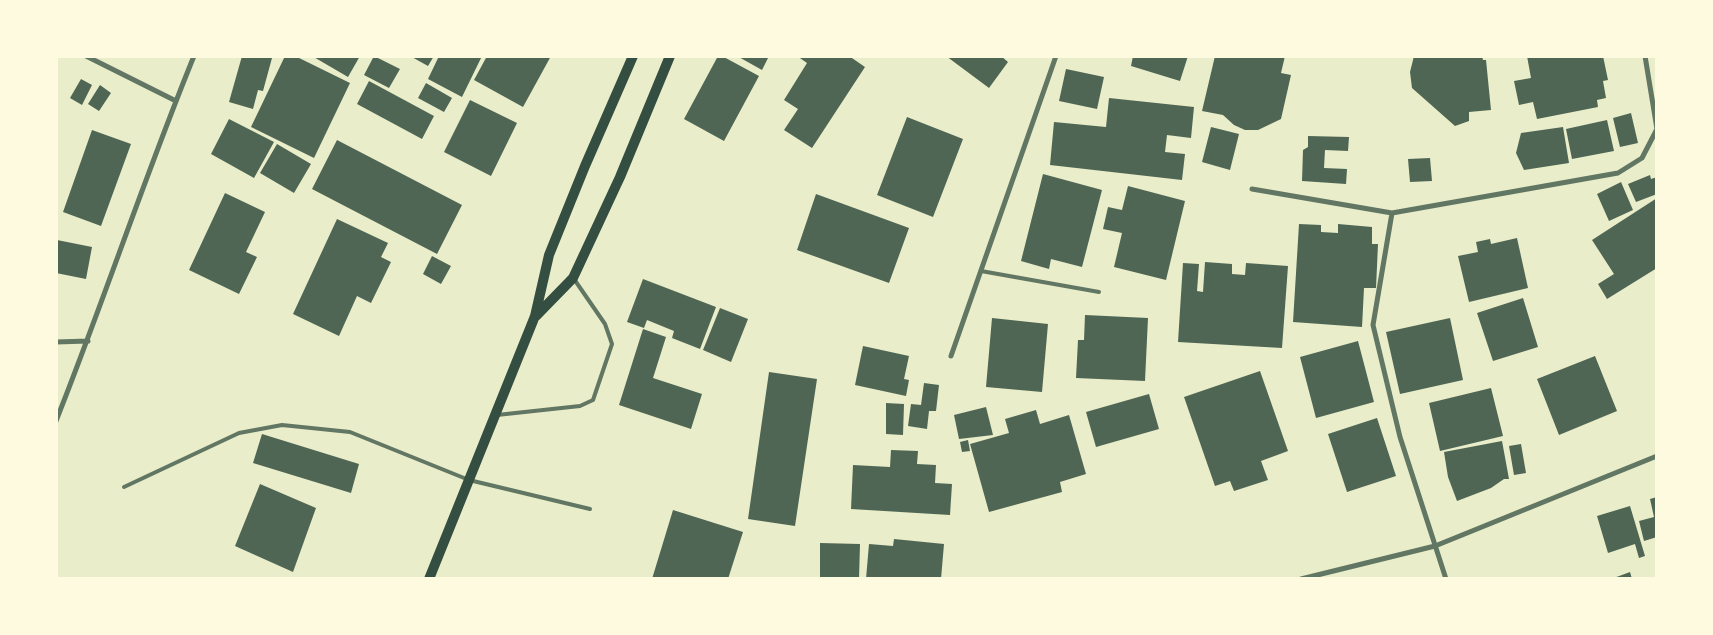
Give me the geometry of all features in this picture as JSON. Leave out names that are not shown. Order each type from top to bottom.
[{"type":"main road","points":[[429,579],[535,316],[549,255],[633,56]]},
{"type":"main road","points":[[535,316],[573,278],[620,177],[670,56]]},
{"type":"street","points":[[86,56],[176,101]]},
{"type":"street","points":[[56,421],[88,341],[194,56]]},
{"type":"street","points":[[951,356],[1056,56]]},
{"type":"street","points":[[1252,189],[1392,213],[1618,173],[1642,158],[1657,129],[1645,56]]},
{"type":"street","points":[[1392,213],[1373,325],[1400,437],[1446,579]]},
{"type":"street","points":[[56,342],[88,341]]},
{"type":"street","points":[[1301,579],[1435,546],[1657,456]]},
{"type":"lane","points":[[981,271],[1099,292]]},
{"type":"lane","points":[[495,415],[580,406],[593,400],[612,344],[605,324],[573,278]]},
{"type":"lane","points":[[124,487],[239,432],[282,425],[350,432],[469,480],[590,509]]},
{"type":"building","points":[[242,56],[265,56],[272,58],[263,91],[258,90],[253,109],[229,102]]},
{"type":"building","points":[[285,56],[295,56],[350,83],[314,158],[251,127]]},
{"type":"building","points":[[312,56],[360,56],[348,77]]},
{"type":"building","points":[[374,56],[400,69],[389,88],[364,75]]},
{"type":"building","points":[[410,56],[434,56],[428,66]]},
{"type":"building","points":[[439,56],[482,56],[462,97],[428,79]]},
{"type":"building","points":[[487,56],[551,56],[523,107],[474,80]]},
{"type":"building","points":[[718,56],[722,56],[759,76],[724,141],[684,119]]},
{"type":"building","points":[[737,56],[769,56],[762,70]]},
{"type":"building","points":[[797,56],[849,56],[865,67],[812,148],[784,130],[798,109],[784,100],[807,63]]},
{"type":"building","points":[[946,56],[1001,56],[1008,62],[989,88]]},
{"type":"building","points":[[1133,56],[1188,56],[1180,81],[1131,66]]},
{"type":"building","points":[[1215,56],[1285,56],[1281,73],[1291,75],[1281,119],[1258,130],[1245,130],[1234,125],[1223,115],[1202,111]]},
{"type":"building","points":[[1414,56],[1482,56],[1483,60],[1486,60],[1491,110],[1469,112],[1469,121],[1455,126],[1412,88],[1410,72]]},
{"type":"building","points":[[1527,56],[1603,56],[1608,80],[1603,81],[1606,98],[1597,100],[1598,107],[1537,119],[1533,102],[1519,105],[1514,81],[1531,78]]},
{"type":"building","points":[[1066,69],[1104,77],[1097,109],[1059,101]]},
{"type":"building","points":[[81,79],[92,85],[82,105],[70,98]]},
{"type":"building","points":[[369,81],[434,116],[422,139],[357,104]]},
{"type":"building","points":[[426,83],[452,98],[444,112],[418,98]]},
{"type":"building","points":[[100,85],[111,93],[99,111],[88,104]]},
{"type":"building","points":[[1109,98],[1194,107],[1191,138],[1167,135],[1165,152],[1185,154],[1182,180],[1050,165],[1054,122],[1106,127]]},
{"type":"building","points":[[470,100],[517,123],[491,176],[444,152]]},
{"type":"building","points":[[1631,113],[1638,143],[1620,147],[1613,118]]},
{"type":"building","points":[[907,117],[963,139],[933,217],[877,195]]},
{"type":"building","points":[[229,119],[274,142],[254,178],[211,154]]},
{"type":"building","points":[[1607,120],[1614,151],[1572,159],[1566,129]]},
{"type":"building","points":[[1211,127],[1239,134],[1230,170],[1202,162]]},
{"type":"building","points":[[1563,127],[1569,163],[1524,170],[1516,153],[1521,133]]},
{"type":"building","points":[[92,130],[131,144],[101,226],[63,212]]},
{"type":"building","points":[[1308,136],[1349,137],[1348,151],[1325,150],[1324,168],[1347,169],[1346,184],[1302,181],[1303,150],[1308,147]]},
{"type":"building","points":[[337,140],[462,205],[437,254],[312,189]]},
{"type":"building","points":[[277,144],[311,164],[294,193],[260,173]]},
{"type":"building","points":[[1430,158],[1432,181],[1410,182],[1408,159]]},
{"type":"building","points":[[1043,174],[1102,190],[1082,267],[1051,259],[1049,269],[1021,261]]},
{"type":"building","points":[[1650,175],[1651,179],[1657,177],[1657,194],[1636,202],[1628,184]]},
{"type":"building","points":[[1621,182],[1633,210],[1609,221],[1597,194]]},
{"type":"building","points":[[1128,186],[1185,201],[1166,280],[1114,267],[1122,233],[1103,229],[1108,207],[1122,210]]},
{"type":"building","points":[[225,193],[265,212],[246,252],[257,257],[239,294],[189,270]]},
{"type":"building","points":[[816,194],[909,228],[889,283],[797,250]]},
{"type":"building","points":[[1657,198],[1657,268],[1607,299],[1598,284],[1614,274],[1592,240]]},
{"type":"building","points":[[337,219],[388,243],[381,257],[391,262],[371,303],[357,296],[339,336],[293,314]]},
{"type":"building","points":[[1299,224],[1321,225],[1321,232],[1338,233],[1338,224],[1372,227],[1372,244],[1378,244],[1376,288],[1364,288],[1362,327],[1293,322]]},
{"type":"building","points":[[1517,238],[1528,288],[1469,302],[1458,256],[1478,252],[1476,242],[1490,239],[1491,244]]},
{"type":"building","points":[[57,240],[92,247],[86,279],[56,273]]},
{"type":"building","points":[[432,256],[451,266],[441,284],[423,274]]},
{"type":"building","points":[[1205,262],[1232,264],[1232,274],[1245,275],[1246,263],[1288,266],[1282,348],[1178,342],[1183,263],[1199,264],[1197,291],[1203,292]]},
{"type":"building","points":[[643,279],[716,307],[700,349],[672,338],[674,331],[647,320],[644,328],[627,322]]},
{"type":"building","points":[[1523,298],[1538,347],[1493,361],[1477,313]]},
{"type":"building","points":[[720,308],[748,319],[731,362],[703,350]]},
{"type":"building","points":[[1085,315],[1148,318],[1145,381],[1076,378],[1078,340],[1084,340]]},
{"type":"building","points":[[992,318],[1048,324],[1042,392],[986,387]]},
{"type":"building","points":[[1450,318],[1463,380],[1400,394],[1386,332]]},
{"type":"building","points":[[643,329],[666,337],[653,378],[702,394],[691,429],[619,405]]},
{"type":"building","points":[[1358,341],[1374,402],[1316,418],[1300,357]]},
{"type":"building","points":[[863,346],[909,356],[904,379],[909,380],[906,396],[855,385]]},
{"type":"building","points":[[1595,356],[1617,411],[1559,435],[1537,379]]},
{"type":"building","points":[[1260,371],[1288,451],[1261,461],[1268,480],[1234,491],[1230,481],[1215,486],[1184,397]]},
{"type":"building","points":[[769,372],[817,379],[795,526],[748,519]]},
{"type":"building","points":[[924,383],[939,385],[936,411],[929,411],[927,429],[908,426],[911,404],[921,405]]},
{"type":"building","points":[[1491,388],[1503,436],[1440,451],[1429,403]]},
{"type":"building","points":[[1149,394],[1159,429],[1096,447],[1086,412]]},
{"type":"building","points":[[886,403],[904,404],[903,435],[886,434]]},
{"type":"building","points":[[986,407],[993,435],[959,439],[954,415]]},
{"type":"building","points":[[1036,410],[1040,424],[1069,415],[1086,474],[1060,482],[1062,492],[989,512],[970,444],[1009,433],[1005,419]]},
{"type":"building","points":[[1377,418],[1396,476],[1347,492],[1328,434]]},
{"type":"building","points":[[262,434],[359,464],[351,493],[253,463]]},
{"type":"building","points":[[968,440],[970,451],[962,452],[960,442]]},
{"type":"building","points":[[1502,441],[1509,479],[1504,479],[1491,488],[1457,501],[1448,477],[1444,452]]},
{"type":"building","points":[[1521,444],[1526,473],[1514,475],[1509,446]]},
{"type":"building","points":[[891,450],[918,451],[917,464],[936,465],[935,483],[952,484],[950,515],[851,509],[853,465],[890,467]]},
{"type":"building","points":[[260,484],[316,508],[293,572],[235,546]]},
{"type":"building","points":[[1657,497],[1657,537],[1644,541],[1639,521],[1654,517],[1650,499]]},
{"type":"building","points":[[1630,506],[1645,556],[1639,558],[1635,544],[1608,553],[1597,516]]},
{"type":"building","points":[[673,510],[743,532],[728,579],[652,579]]},
{"type":"building","points":[[894,539],[944,544],[941,579],[866,579],[869,544],[893,546]]},
{"type":"building","points":[[820,543],[860,544],[859,579],[820,579]]},
{"type":"building","points":[[1630,572],[1632,579],[1611,579]]}]
